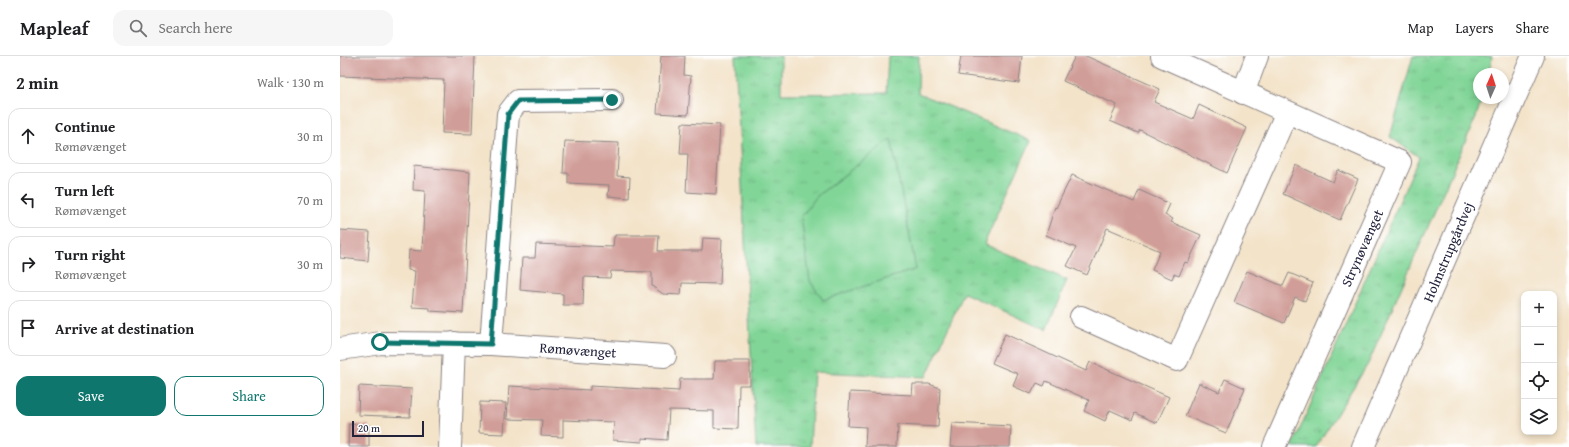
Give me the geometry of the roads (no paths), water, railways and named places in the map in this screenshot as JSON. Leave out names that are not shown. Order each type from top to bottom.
[{"type":"street","name":"Strynøvænget","points":[[1162,56],[1400,162],[1274,447]]},
{"type":"street","points":[[1243,92],[1257,56]]},
{"type":"street","name":"Holmstrupgårdvej","points":[[1363,447],[1533,56]]},
{"type":"street","points":[[491,344],[508,114],[518,101],[612,100]]},
{"type":"street","points":[[1081,317],[1176,360],[1287,112]]},
{"type":"street","name":"Rømøvænget","points":[[340,349],[380,342],[454,343],[491,344],[665,356]]},
{"type":"street","points":[[450,447],[454,343]]}]
